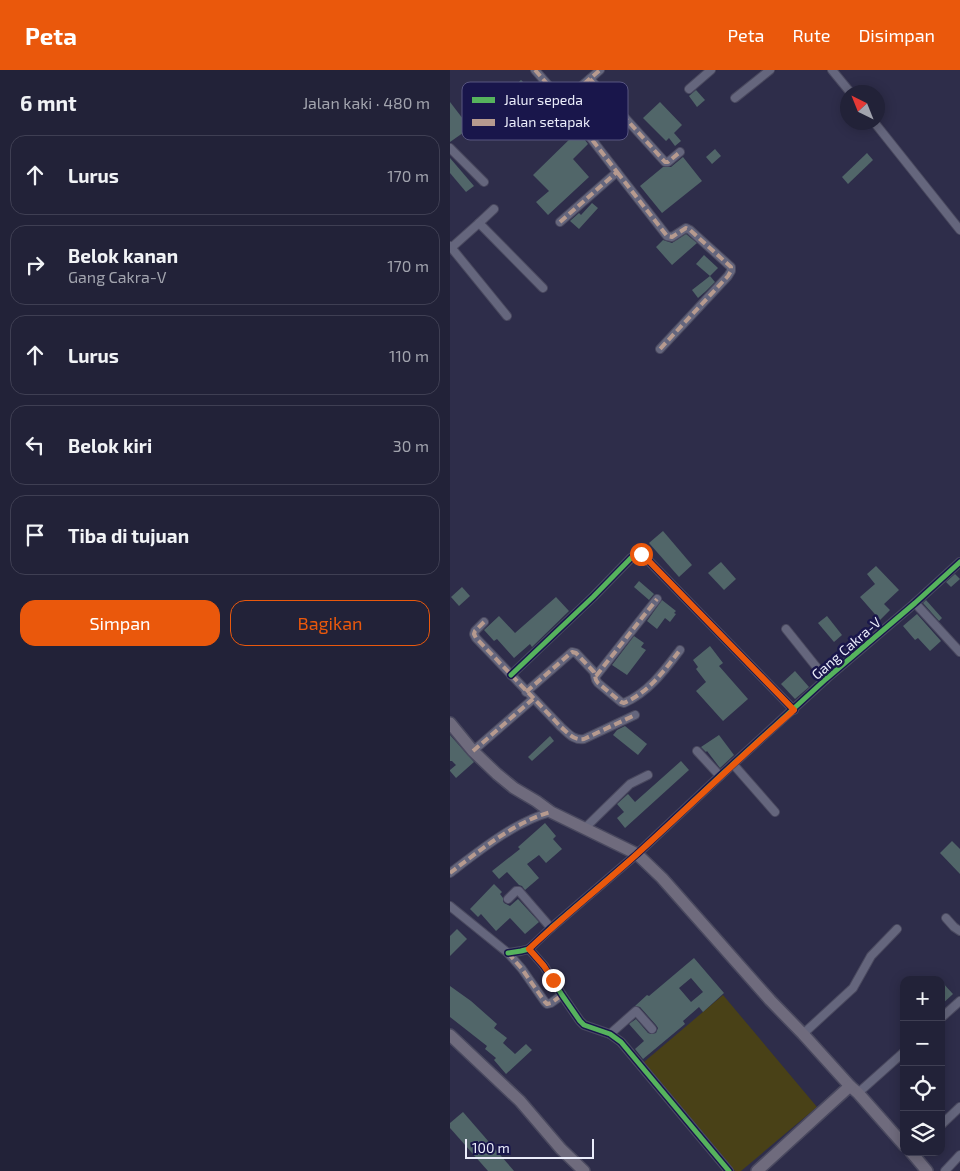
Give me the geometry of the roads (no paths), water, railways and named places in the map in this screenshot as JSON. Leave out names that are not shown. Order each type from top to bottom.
[{"type":"main road","points":[[450,723],[473,751],[503,779],[551,812],[637,854],[662,878],[770,1000],[900,1140]]},
{"type":"main road","points":[[450,1035],[520,1101],[561,1149],[584,1171]]},
{"type":"main road","points":[[756,1171],[854,1089]]},
{"type":"main road","points":[[914,1156],[927,1171]]},
{"type":"street","points":[[536,70],[546,82]]},
{"type":"street","points":[[586,82],[600,70]]},
{"type":"street","points":[[689,89],[711,70]]},
{"type":"street","points":[[736,98],[770,70]]},
{"type":"street","points":[[832,70],[844,85]]},
{"type":"street","points":[[590,79],[593,82]]},
{"type":"street","points":[[628,121],[665,162],[668,162],[680,152]]},
{"type":"street","points":[[880,130],[960,230]]},
{"type":"street","points":[[592,140],[667,236],[672,237],[686,228],[731,267],[728,276],[660,349]]},
{"type":"street","points":[[450,148],[484,182]]},
{"type":"street","points":[[560,222],[617,172]]},
{"type":"street","points":[[494,209],[451,247],[507,316]]},
{"type":"street","points":[[480,223],[543,288]]},
{"type":"street","points":[[511,675],[631,558],[641,554],[794,710]]},
{"type":"street","name":"Gang Cakra-V","points":[[529,949],[637,854],[826,680],[960,562]]},
{"type":"street","points":[[596,676],[657,599]]},
{"type":"street","points":[[915,603],[960,652]]},
{"type":"street","points":[[484,622],[474,631],[476,638],[526,692],[575,739],[584,739],[635,715]]},
{"type":"street","points":[[786,629],[826,680]]},
{"type":"street","points":[[526,692],[572,652],[576,653],[594,672],[598,683],[624,703],[651,686],[661,676],[680,650]]},
{"type":"street","points":[[473,751],[534,699]]},
{"type":"street","points":[[697,751],[720,776]]},
{"type":"street","points":[[733,764],[775,812]]},
{"type":"street","points":[[585,828],[630,784],[648,775]]},
{"type":"street","points":[[450,873],[476,852],[506,833],[533,818],[551,812]]},
{"type":"street","points":[[508,898],[516,891],[519,891],[551,928]]},
{"type":"street","points":[[450,906],[508,953],[532,983],[544,1002],[548,1004],[562,995]]},
{"type":"street","points":[[946,918],[960,931]]},
{"type":"street","points":[[803,1034],[853,988],[871,956],[897,929]]},
{"type":"street","points":[[508,953],[529,949],[544,966],[584,1025],[610,1034],[621,1042],[729,1171]]},
{"type":"street","points":[[945,1014],[960,1001]]},
{"type":"street","points":[[610,1034],[636,1012],[652,1029]]},
{"type":"street","points":[[854,1089],[900,1055]]},
{"type":"street","points":[[945,1121],[960,1107]]},
{"type":"street","points":[[945,1171],[960,1155]]}]
